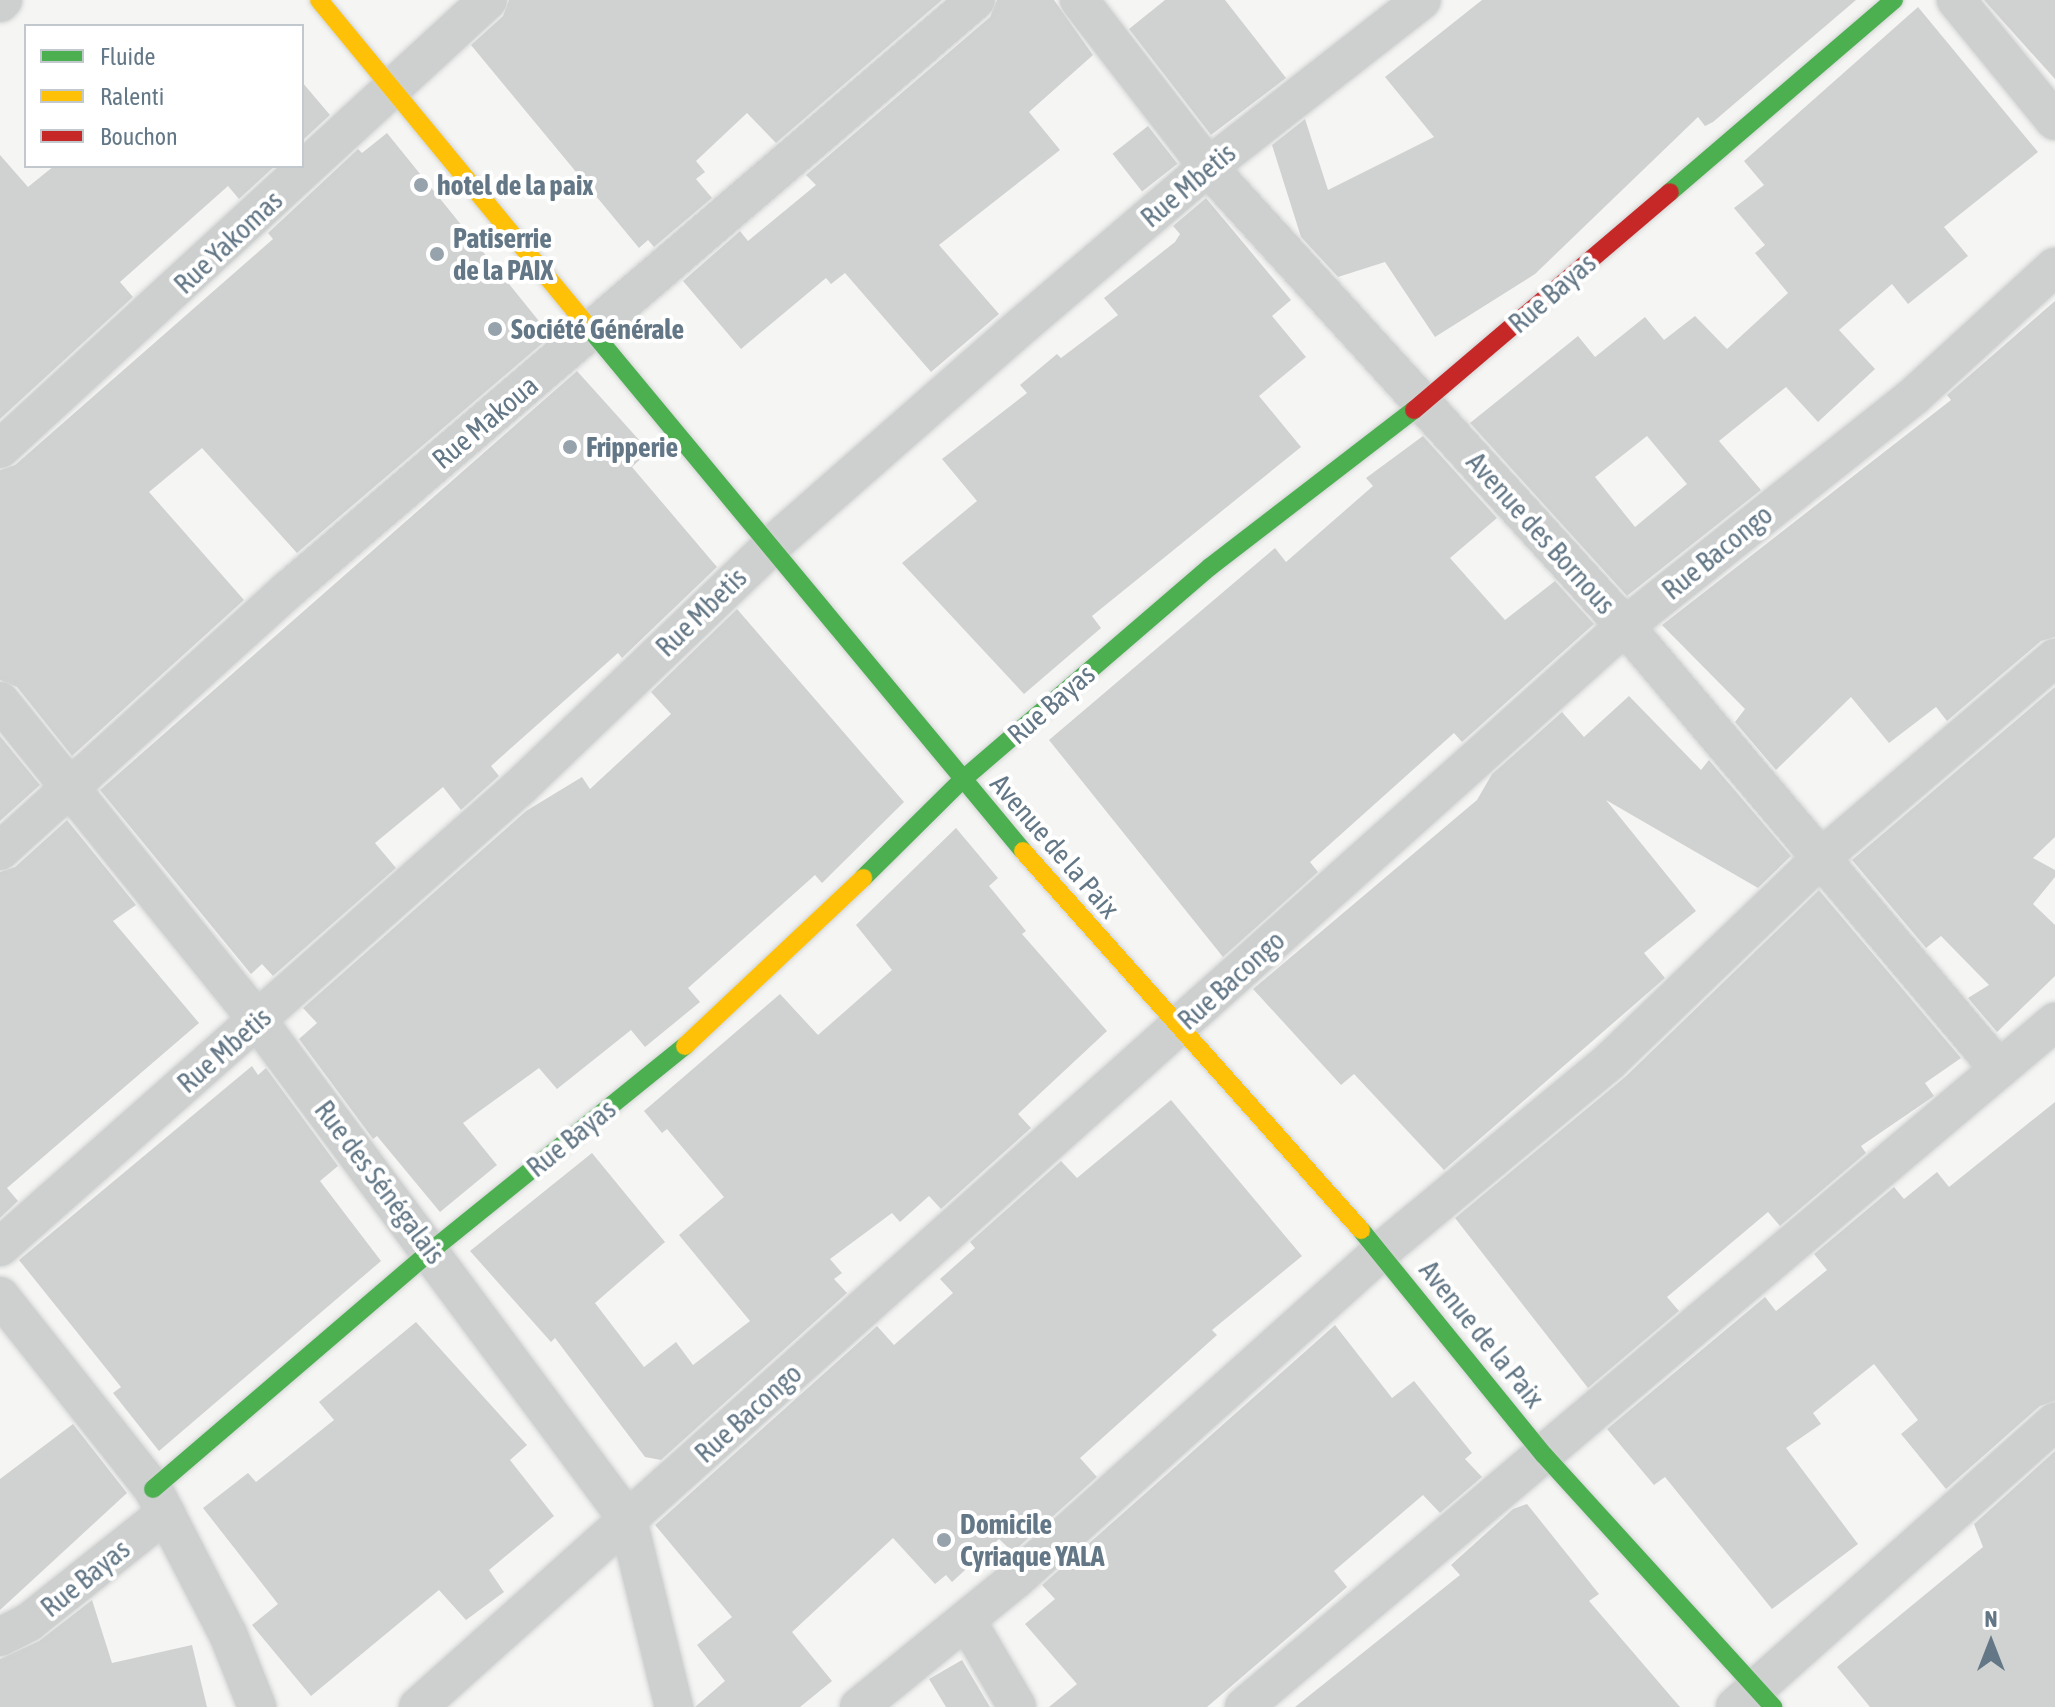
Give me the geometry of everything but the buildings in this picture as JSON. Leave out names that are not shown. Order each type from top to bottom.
[{"type":"street","name":"Avenue de la Paix","points":[[319,0],[396,86],[961,781],[1177,1029],[1380,1252],[1544,1455],[1755,1701]]},
{"type":"street","name":"Rue Yakomas","points":[[0,449],[488,0]]},
{"type":"street","name":"Rue Makoua","points":[[0,851],[73,790],[288,590],[976,0]]},
{"type":"street","name":"Avenue des Bornous","points":[[1079,0],[1208,167],[1625,626],[1823,856],[1999,1069]]},
{"type":"street","name":"Rue Mbetis","points":[[0,1247],[520,787],[770,547],[1208,167],[1422,0]]},
{"type":"street","name":"Rue Bayas","points":[[0,1637],[29,1622],[432,1250],[721,1017],[961,781],[1210,567],[1424,402],[1894,0]]},
{"type":"street","points":[[1956,0],[2055,121]]},
{"type":"street","name":"Rue Bacongo","points":[[418,1707],[1625,626],[1914,396],[2055,267]]},
{"type":"street","points":[[859,1707],[967,1621],[1380,1252],[1610,1061],[1823,856],[2055,658]]},
{"type":"street","name":"Rue des Sénégalais","points":[[0,701],[258,1021],[432,1250],[628,1520],[674,1707]]},
{"type":"street","points":[[1244,1707],[2055,1022]]},
{"type":"street","points":[[7,1317],[160,1501],[228,1634],[257,1707]]},
{"type":"street","points":[[1755,1701],[2055,1422]]},
{"type":"street","points":[[967,1621],[1017,1707]]},
{"type":"traffic: fast","points":[[1670,192],[1894,0]]},
{"type":"traffic: fast","points":[[590,329],[1023,851]]},
{"type":"traffic: fast","points":[[863,878],[961,781],[1210,567],[1414,410]]},
{"type":"traffic: fast","points":[[153,1489],[432,1250],[685,1046]]},
{"type":"traffic: fast","points":[[1361,1230],[1544,1455],[1773,1707]]},
{"type":"traffic: slow","points":[[319,0],[590,329]]},
{"type":"traffic: slow","points":[[1023,851],[1361,1230]]},
{"type":"traffic: slow","points":[[685,1046],[863,878]]},
{"type":"traffic: jam","points":[[1414,410],[1670,192]]},
{"type":"place","name":"hotel de la paix","points":[[421,185]]},
{"type":"place","name":"Patiserrie de la PAIX","points":[[437,254]]},
{"type":"place","name":"Société Générale","points":[[495,329]]},
{"type":"place","name":"Fripperie","points":[[570,447]]},
{"type":"place","name":"Domicile Cyriaque YALA","points":[[944,1540]]}]
